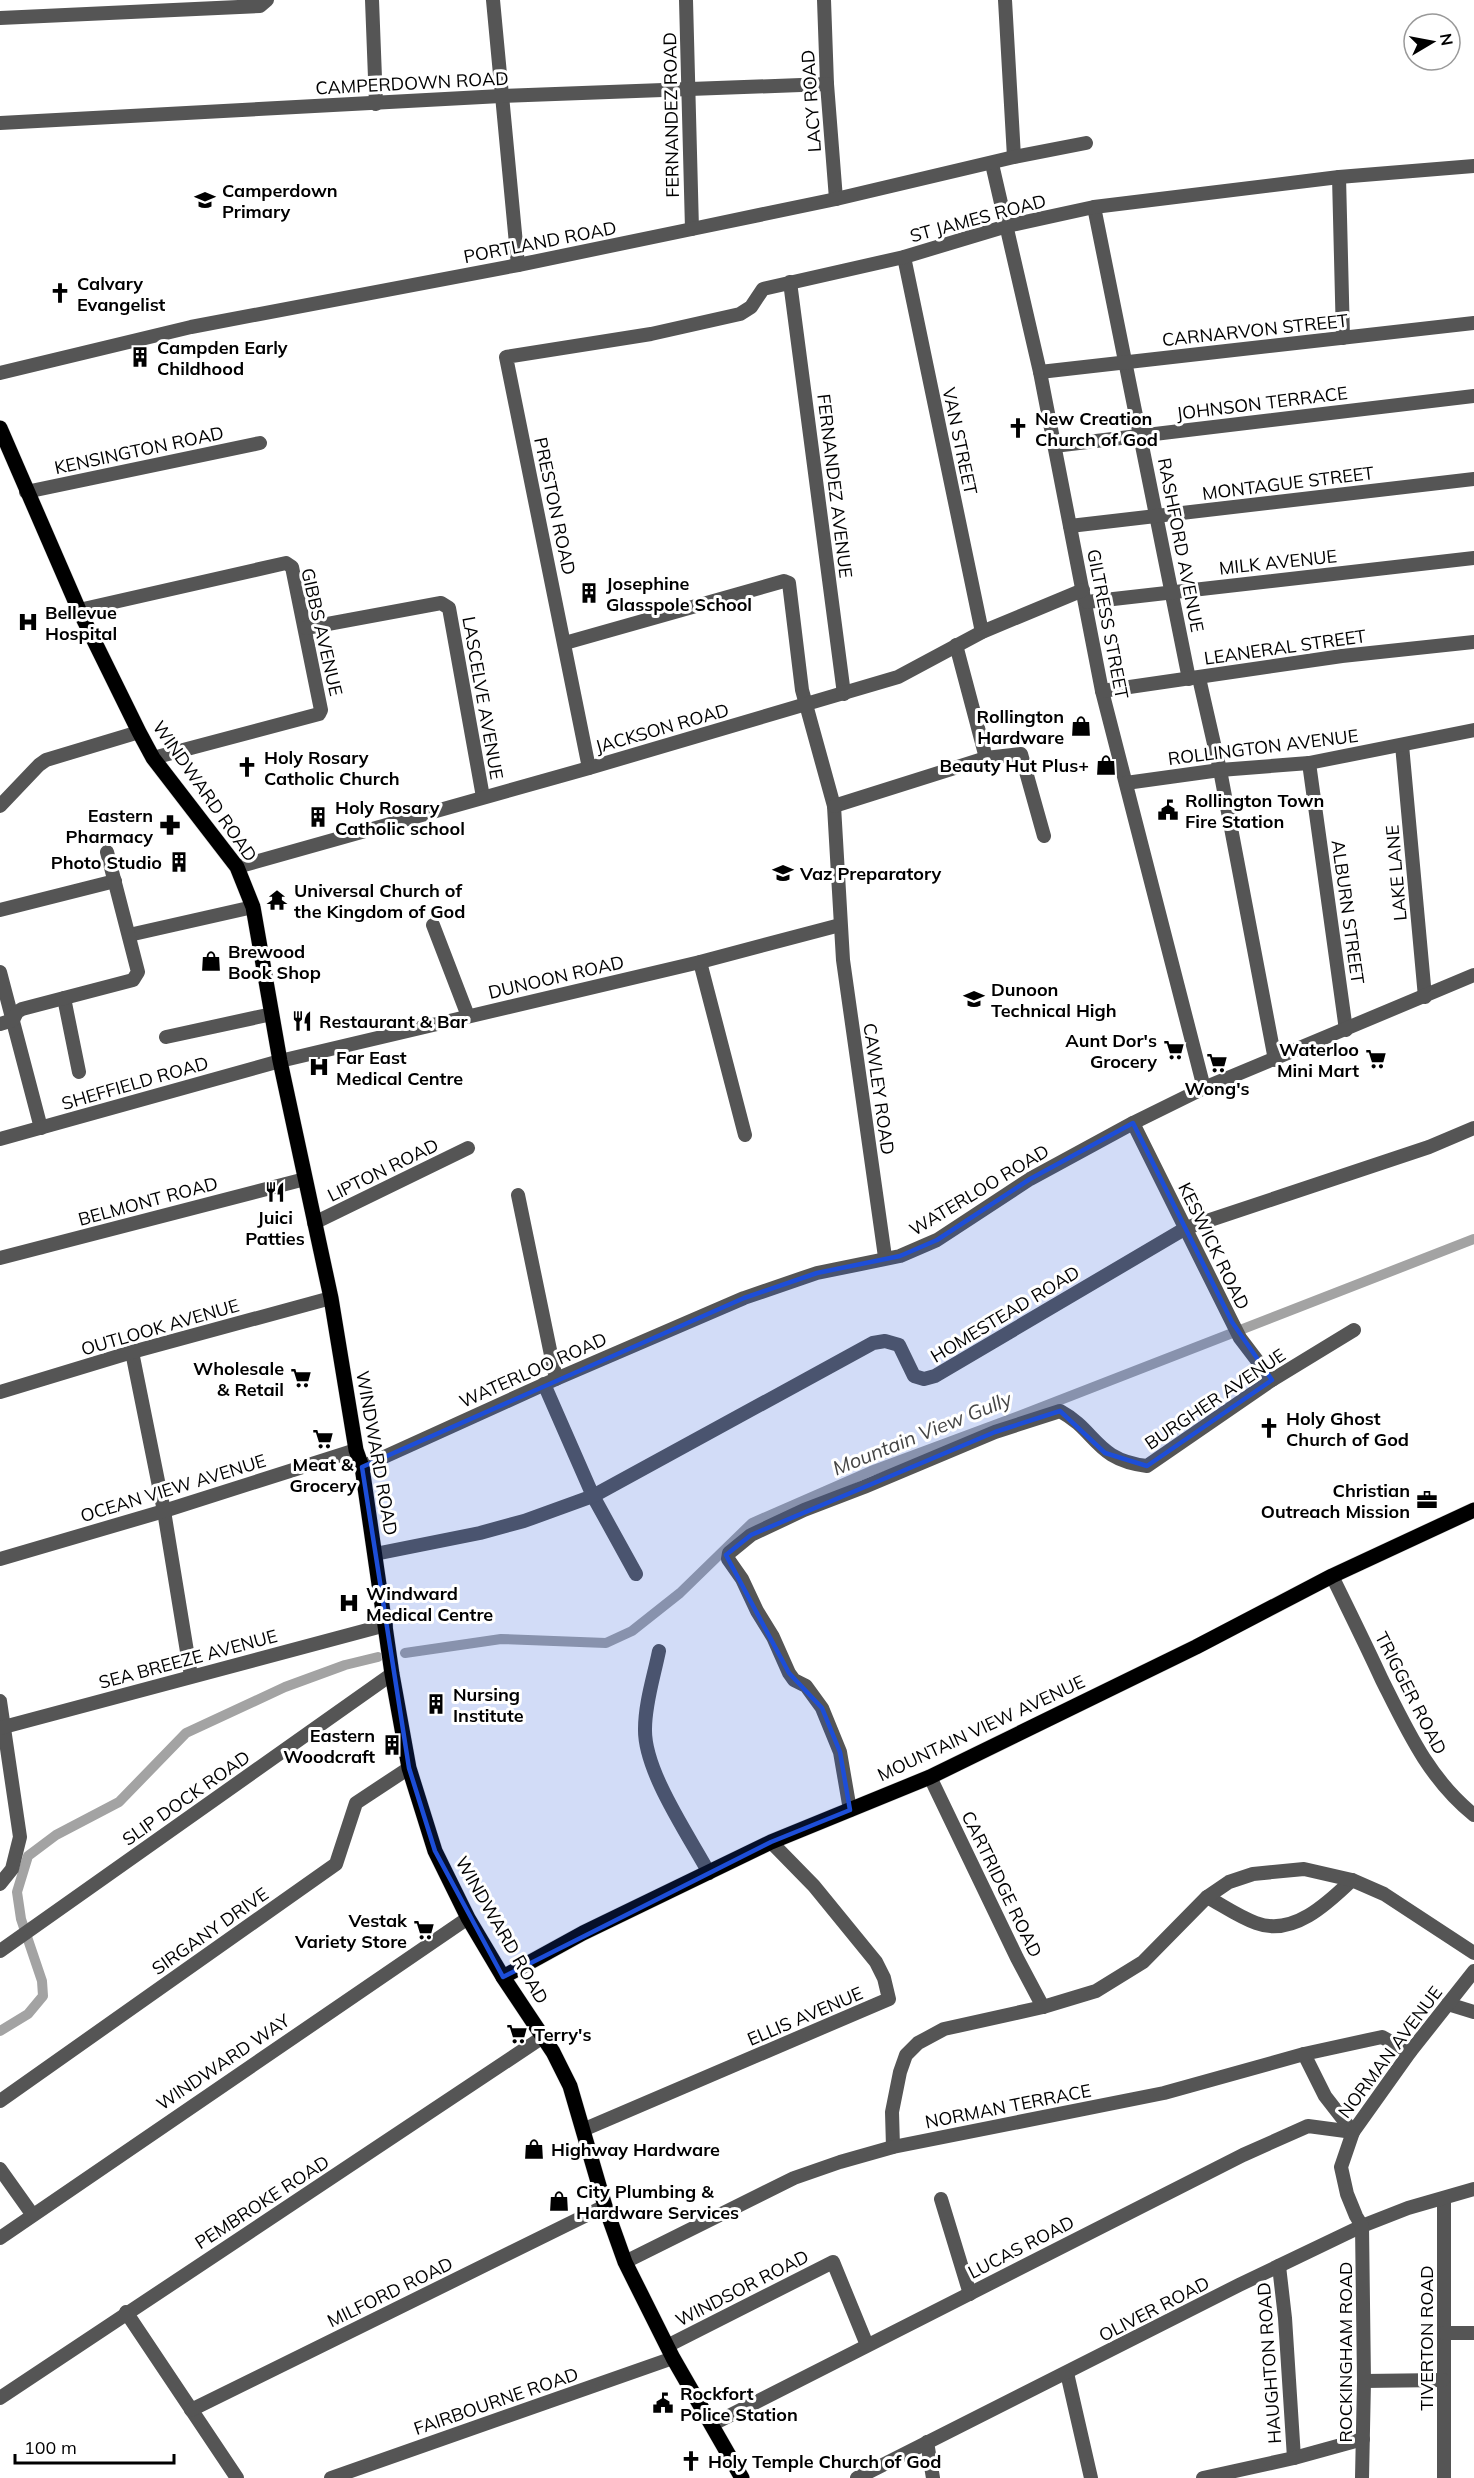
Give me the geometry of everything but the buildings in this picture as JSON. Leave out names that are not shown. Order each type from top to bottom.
[{"type":"main road","name":"WINDWARD ROAD","points":[[0,428],[79,610],[139,732],[153,758],[237,867],[253,907],[280,1061],[331,1298],[356,1450],[362,1467],[392,1674],[410,1768],[435,1851],[468,1918],[503,1977],[543,2037],[570,2086],[585,2130],[605,2206],[625,2262],[670,2352],[742,2478]]},
{"type":"main road","name":"MOUNTAIN VIEW AVENUE","points":[[503,1977],[582,1933],[771,1842],[930,1777],[1196,1647],[1332,1576],[1474,1510]]},
{"type":"street","points":[[73,0],[74,15]]},
{"type":"street","points":[[372,0],[376,104]]},
{"type":"street","points":[[493,0],[518,265]]},
{"type":"street","name":"FERNANDEZ ROAD","points":[[686,0],[692,229]]},
{"type":"street","name":"LACY ROAD","points":[[824,0],[827,84],[836,199]]},
{"type":"street","points":[[1005,0],[1014,157]]},
{"type":"street","points":[[0,18],[265,2]]},
{"type":"street","name":"CAMPERDOWN ROAD","points":[[0,123],[501,96],[827,84]]},
{"type":"street","name":"PORTLAND ROAD","points":[[0,373],[190,327],[518,265],[836,199],[1014,157],[1086,143]]},
{"type":"street","name":"GILTRESS STREET","points":[[992,164],[1040,372],[1102,691],[1204,1088]]},
{"type":"street","name":"ST JAMES ROAD","points":[[507,357],[651,334],[740,314],[751,307],[763,290],[904,257],[1007,226],[1094,207],[1338,177],[1474,166]]},
{"type":"street","points":[[1338,177],[1343,338]]},
{"type":"street","name":"RASHFORD AVENUE","points":[[1094,207],[1172,592],[1194,679],[1221,770],[1275,1060]]},
{"type":"street","name":"VAN STREET","points":[[904,257],[982,632]]},
{"type":"street","name":"FERNANDEZ AVENUE","points":[[790,282],[844,694]]},
{"type":"street","name":"CARNARVON STREET","points":[[1040,372],[1474,323]]},
{"type":"street","name":"PRESTON ROAD","points":[[507,357],[589,768]]},
{"type":"street","name":"JOHNSON TERRACE","points":[[1054,446],[1474,396]]},
{"type":"street","name":"KENSINGTON ROAD","points":[[26,492],[260,443]]},
{"type":"street","name":"MONTAGUE STREET","points":[[1070,526],[1474,479]]},
{"type":"street","name":"MILK AVENUE","points":[[1085,596],[1172,592],[1474,558]]},
{"type":"street","name":"GIBBS AVENUE","points":[[79,610],[286,563],[292,567],[306,628],[321,710],[319,714],[153,758]]},
{"type":"street","name":"CAWLEY ROAD","points":[[565,643],[788,581],[805,705],[834,806],[840,925],[885,1257]]},
{"type":"street","name":"JACKSON ROAD","points":[[237,867],[589,768],[898,677],[982,632],[1085,596]]},
{"type":"street","name":"LASCELVE AVENUE","points":[[306,628],[445,604],[449,608],[483,797]]},
{"type":"street","name":"LEANERAL STREET","points":[[1102,691],[1342,656],[1474,642]]},
{"type":"street","points":[[956,645],[986,758]]},
{"type":"street","name":"ROLLINGTON AVENUE","points":[[1126,783],[1221,770],[1309,762],[1474,730]]},
{"type":"street","points":[[0,806],[46,760],[139,732]]},
{"type":"street","name":"LAKE LANE","points":[[1402,745],[1425,997]]},
{"type":"street","points":[[834,806],[986,758],[1021,754],[1044,836]]},
{"type":"street","name":"ALBURN STREET","points":[[1309,762],[1346,1030]]},
{"type":"street","points":[[6,1022],[22,1009],[133,980],[137,976],[138,972],[107,852]]},
{"type":"street","points":[[0,910],[115,881]]},
{"type":"street","points":[[129,935],[253,907]]},
{"type":"street","points":[[433,925],[468,1016]]},
{"type":"street","name":"DUNOON ROAD","points":[[280,1061],[700,962],[840,925]]},
{"type":"street","points":[[700,962],[745,1135]]},
{"type":"street","points":[[0,972],[6,1022],[41,1128]]},
{"type":"street","name":"WATERLOO ROAD","points":[[362,1467],[744,1298],[817,1273],[885,1257],[900,1256],[937,1240],[1030,1179],[1133,1123],[1204,1088],[1474,975]]},
{"type":"street","points":[[64,998],[79,1071]]},
{"type":"street","points":[[166,1037],[272,1014]]},
{"type":"street","name":"SHEFFIELD ROAD","points":[[0,1139],[280,1061]]},
{"type":"street","name":"KESWICK ROAD","points":[[1133,1123],[1240,1338],[1272,1380]]},
{"type":"street","name":"HOMESTEAD ROAD","points":[[375,1554],[502,1527],[593,1496],[873,1343],[885,1341],[899,1345],[914,1376],[924,1379],[935,1376],[1186,1228],[1429,1147],[1474,1128]]},
{"type":"street","name":"LIPTON ROAD","points":[[314,1223],[468,1148]]},
{"type":"street","name":"BELMONT ROAD","points":[[0,1258],[305,1179]]},
{"type":"street","points":[[518,1195],[550,1382],[593,1496],[636,1574]]},
{"type":"street","name":"OUTLOOK AVENUE","points":[[0,1392],[132,1352],[331,1298]]},
{"type":"street","name":"BURGHER AVENUE","points":[[850,1810],[840,1752],[822,1708],[806,1686],[794,1680],[789,1673],[773,1637],[729,1559],[729,1553],[751,1535],[794,1514],[995,1432],[1060,1411],[1069,1416],[1105,1452],[1123,1462],[1147,1466],[1272,1380],[1354,1330]]},
{"type":"street","points":[[132,1352],[165,1511],[191,1676]]},
{"type":"street","name":"OCEAN VIEW AVENUE","points":[[0,1559],[165,1511],[356,1450]]},
{"type":"street","name":"TRIGGER ROAD","points":[[1332,1576],[1409,1734],[1429,1767],[1454,1798],[1474,1815]]},
{"type":"street","name":"SEA BREEZE AVENUE","points":[[2,1727],[386,1625]]},
{"type":"street","points":[[659,1651],[645,1728],[647,1747],[654,1771],[709,1873]]},
{"type":"street","name":"SLIP DOCK ROAD","points":[[0,1951],[392,1674]]},
{"type":"street","points":[[0,1701],[2,1727],[20,1837],[12,1869],[0,1884]]},
{"type":"street","name":"SIRGANY DRIVE","points":[[0,2101],[336,1864],[356,1803],[410,1768]]},
{"type":"street","name":"CARTRIDGE ROAD","points":[[930,1777],[1043,2007]]},
{"type":"street","name":"ELLIS AVENUE","points":[[585,2130],[889,2000],[884,1978],[876,1962],[814,1886],[771,1842]]},
{"type":"street","points":[[893,2147],[892,2112],[900,2072],[906,2055],[918,2043],[944,2029],[1043,2007],[1096,1991],[1143,1962],[1206,1897],[1228,1882],[1253,1874],[1304,1869],[1352,1880],[1384,1894],[1474,1953]]},
{"type":"street","points":[[1206,1897],[1255,1923],[1268,1926],[1283,1925],[1295,1922],[1317,1910],[1352,1880]]},
{"type":"street","name":"WINDWARD WAY","points":[[0,2238],[468,1918]]},
{"type":"street","name":"NORMAN AVENUE","points":[[1362,2226],[1347,2194],[1341,2167],[1353,2132],[1410,2052],[1474,1971]]},
{"type":"street","points":[[1448,2004],[1474,2012]]},
{"type":"street","name":"PEMBROKE ROAD","points":[[0,2398],[126,2312],[543,2037]]},
{"type":"street","name":"NORMAN TERRACE","points":[[625,2262],[794,2178],[893,2147],[1164,2093],[1304,2054],[1382,2037],[1410,2052]]},
{"type":"street","points":[[1304,2054],[1325,2096],[1353,2132]]},
{"type":"street","name":"LUCAS ROAD","points":[[713,2424],[1243,2155],[1308,2126],[1353,2132]]},
{"type":"street","points":[[0,2169],[32,2214]]},
{"type":"street","name":"OLIVER ROAD","points":[[857,2478],[1362,2226],[1408,2208],[1474,2189]]},
{"type":"street","points":[[941,2199],[970,2294]]},
{"type":"street","name":"TIVERTON ROAD","points":[[1444,2199],[1444,2478]]},
{"type":"street","name":"MILFORD ROAD","points":[[191,2410],[605,2206]]},
{"type":"street","name":"ROCKINGHAM ROAD","points":[[1362,2226],[1364,2382],[1362,2478]]},
{"type":"street","name":"WINDSOR ROAD","points":[[670,2352],[833,2262],[867,2345]]},
{"type":"street","name":"HAUGHTON ROAD","points":[[1279,2266],[1285,2318],[1294,2458]]},
{"type":"street","points":[[126,2312],[237,2478]]},
{"type":"street","points":[[1444,2333],[1474,2333]]},
{"type":"street","name":"FAIRBOURNE ROAD","points":[[332,2478],[670,2352]]},
{"type":"street","points":[[1067,2373],[1091,2478]]},
{"type":"street","points":[[1364,2382],[1443,2380]]},
{"type":"street","points":[[1203,2478],[1231,2474],[1363,2439]]},
{"type":"street","points":[[927,2442],[933,2478]]},
{"type":"highlighted area","points":[[1133,1123],[1232,1322],[1272,1380],[1147,1466],[1105,1453],[1060,1411],[995,1432],[751,1535],[726,1555],[789,1673],[822,1708],[840,1752],[850,1810],[771,1842],[503,1977],[435,1851],[409,1768],[362,1467],[744,1298],[817,1273],[900,1256],[937,1240],[1030,1179]]},
{"type":"waterway","name":"Mountain View Gully","points":[[405,1653],[501,1639],[606,1643],[632,1631],[680,1593],[752,1523],[871,1471],[1019,1416],[1474,1239]]},
{"type":"waterway","name":"Mountain View Gully","points":[[0,2031],[28,2014],[43,1996],[42,1981],[21,1919],[17,1892],[28,1856],[56,1835],[119,1802],[186,1733],[285,1687],[345,1665],[378,1657]]},
{"type":"place","name":"Camperdown Primary","points":[[205,200]]},
{"type":"place","name":"Calvary Evangelist","points":[[60,293]]},
{"type":"place","name":"Campden Early Childhood","points":[[140,357]]},
{"type":"place","name":"New Creation Church of God","points":[[1018,428]]},
{"type":"place","name":"Josephine Glasspole School","points":[[589,593]]},
{"type":"place","name":"Bellevue Hospital","points":[[28,622]]},
{"type":"place","name":"Rollington Hardware","points":[[1081,726]]},
{"type":"place","name":"Beauty Hut Plus+","points":[[1106,765]]},
{"type":"place","name":"Holy Rosary Catholic Church","points":[[247,767]]},
{"type":"place","name":"Rollington Town Fire Station","points":[[1168,810]]},
{"type":"place","name":"Holy Rosary Catholic school","points":[[318,817]]},
{"type":"place","name":"Eastern Pharmacy","points":[[170,825]]},
{"type":"place","name":"Photo Studio","points":[[179,862]]},
{"type":"place","name":"Vaz Preparatory","points":[[783,873]]},
{"type":"place","name":"Universal Church of the Kingdom of God","points":[[277,900]]},
{"type":"place","name":"Brewood Book Shop","points":[[211,961]]},
{"type":"place","name":"Dunoon Technical High","points":[[974,999]]},
{"type":"place","name":"Restaurant & Bar","points":[[302,1021]]},
{"type":"place","name":"Aunt Dor's Grocery","points":[[1174,1050]]},
{"type":"place","name":"Waterloo Mini Mart","points":[[1376,1059]]},
{"type":"place","name":"Wong's","points":[[1217,1063]]},
{"type":"place","name":"Far East Medical Centre","points":[[319,1067]]},
{"type":"place","name":"Juici Patties","points":[[275,1192]]},
{"type":"place","name":"Wholesale & Retail","points":[[301,1378]]},
{"type":"place","name":"Holy Ghost Church of God","points":[[1269,1428]]},
{"type":"place","name":"Meat & Grocery","points":[[323,1439]]},
{"type":"place","name":"Christian Outreach Mission","points":[[1427,1500]]},
{"type":"place","name":"Windward Medical Centre","points":[[349,1603]]},
{"type":"place","name":"Nursing Institute","points":[[436,1704]]},
{"type":"place","name":"Eastern Woodcraft","points":[[392,1745]]},
{"type":"place","name":"Vestak Variety Store","points":[[424,1930]]},
{"type":"place","name":"Terry's","points":[[517,2034]]},
{"type":"place","name":"Highway Hardware","points":[[534,2149]]},
{"type":"place","name":"City Plumbing & Hardware Services","points":[[559,2201]]},
{"type":"place","name":"Rockfort Police Station","points":[[663,2403]]},
{"type":"place","name":"Holy Temple Church of God","points":[[691,2461]]}]
